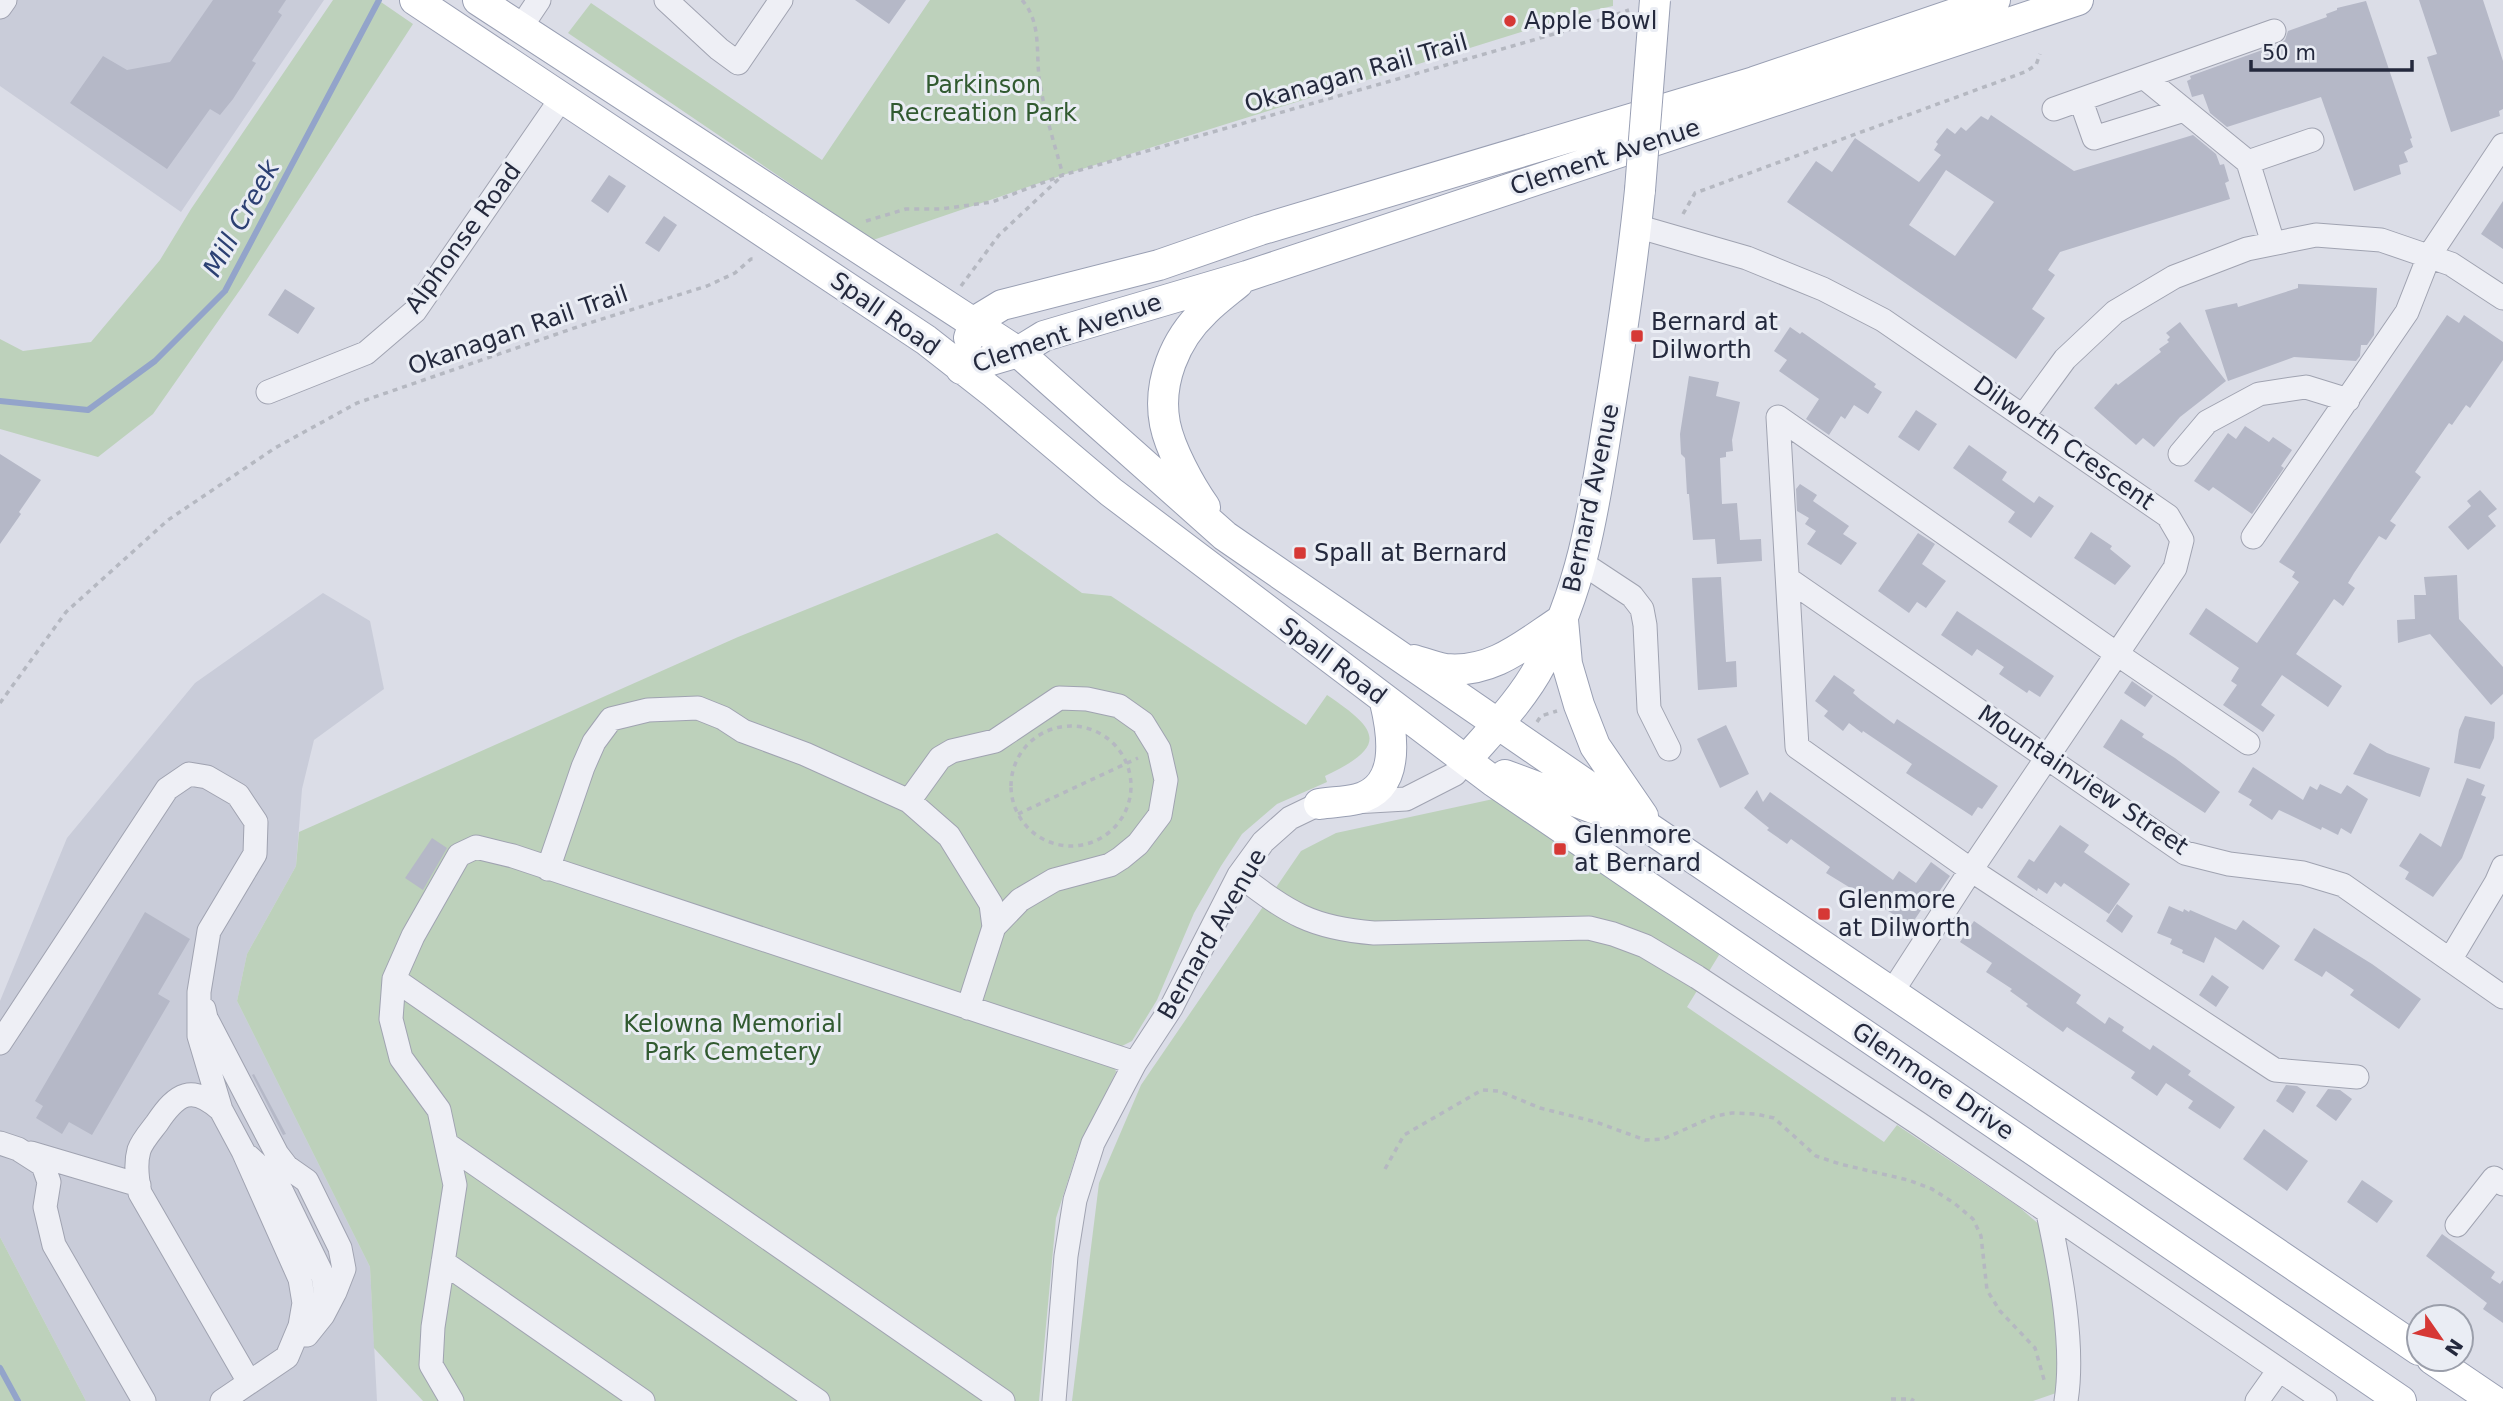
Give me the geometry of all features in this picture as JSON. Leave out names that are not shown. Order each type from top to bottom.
[{"type":"main road","name":"Spall Road","points":[[415,0],[926,340],[1111,492],[1385,702],[1466,760]]},
{"type":"main road","name":"Spall Road","points":[[478,0],[1018,352],[1225,536],[1497,724]]},
{"type":"main road","name":"Clement Avenue","points":[[961,369],[974,322],[1002,305],[1159,265],[1260,230],[1755,82],[1995,0]]},
{"type":"main road","name":"Clement Avenue","points":[[961,369],[1018,352],[1044,336],[1247,276],[2078,0]]},
{"type":"main road","name":"Bernard Avenue","points":[[1466,760],[1540,667],[1563,619],[1582,563],[1614,383],[1640,190],[1644,4]]},
{"type":"main road","points":[[1225,536],[1196,496],[1170,440],[1164,423],[1164,382],[1179,343],[1203,312],[1247,276]]},
{"type":"main road","points":[[1399,657],[1446,669],[1489,665],[1506,657],[1563,619],[1567,664],[1595,746],[1652,830]]},
{"type":"main road","points":[[1319,804],[1359,799],[1379,786],[1391,760],[1392,733],[1385,702]]},
{"type":"main road","name":"Glenmore Drive","points":[[1497,724],[2405,1340]]},
{"type":"main road","points":[[1466,760],[1652,830]]},
{"type":"main road","name":"Glenmore Drive","points":[[1466,760],[2401,1401]]},
{"type":"main road","points":[[2453,1373],[2494,1401]]},
{"type":"street","points":[[0,7],[5,0]]},
{"type":"street","points":[[521,27],[539,0]]},
{"type":"street","points":[[666,0],[738,63],[781,0]]},
{"type":"street","points":[[2054,109],[2274,31]]},
{"type":"street","points":[[2145,78],[2248,162],[2273,243]]},
{"type":"street","name":"Alphonse Road","points":[[268,392],[366,353],[415,311],[563,96]]},
{"type":"street","points":[[2081,101],[2094,138],[2184,110]]},
{"type":"street","points":[[2248,162],[2312,140]]},
{"type":"street","points":[[2253,537],[2407,312],[2429,256],[2503,145]]},
{"type":"street","name":"Dilworth Crescent","points":[[1636,226],[1747,258],[1823,289],[1883,320],[2168,516],[2182,540],[2175,568],[1892,992]]},
{"type":"street","points":[[2024,415],[2065,359],[2115,312],[2174,277],[2247,248],[2316,235],[2381,240],[2451,264],[2503,298]]},
{"type":"street","points":[[2180,454],[2207,422],[2259,394],[2306,387],[2348,400]]},
{"type":"street","points":[[2248,743],[1778,417],[1797,747],[1971,870],[2275,1070],[2357,1077]]},
{"type":"street","points":[[1582,563],[1632,596],[1642,609],[1650,709],[1670,748]]},
{"type":"street","name":"Mountainview Street","points":[[1788,579],[2185,853],[2228,864],[2303,873],[2343,885],[2503,997]]},
{"type":"street","points":[[909,801],[940,758],[952,751],[995,741],[1059,698],[1087,699],[1119,706],[1143,723],[1159,749],[1166,780],[1160,815],[1138,844],[1110,865],[1054,880],[1020,900],[994,928],[968,1008]]},
{"type":"street","points":[[548,869],[583,767],[594,742],[611,719],[648,710],[698,708],[723,718],[743,731],[805,754],[909,801],[949,836],[991,904],[994,928]]},
{"type":"street","name":"Bernard Avenue","points":[[1054,1401],[1066,1256],[1075,1200],[1093,1143],[1135,1063],[1171,1008],[1239,875],[1263,842],[1290,818],[1319,804],[1406,799],[1455,774],[1466,760]]},
{"type":"street","points":[[0,1043],[167,789],[189,774],[207,778],[238,795],[256,822],[255,854],[209,931],[199,992],[199,1036],[221,1110],[243,1152],[300,1279],[304,1303],[300,1326],[287,1357]]},
{"type":"street","points":[[452,1401],[431,1365],[433,1326],[454,1185],[448,1145],[439,1110],[401,1058],[391,1019],[394,979],[412,936],[459,855],[476,847],[548,869],[1135,1063]]},
{"type":"street","points":[[2451,960],[2503,867]]},
{"type":"street","points":[[1239,875],[1289,912],[1318,924],[1353,931],[1374,933],[1589,928],[1638,943],[1698,977],[2325,1401]]},
{"type":"street","points":[[394,979],[1003,1401]]},
{"type":"street","points":[[199,992],[206,1018],[277,1154],[287,1167],[307,1181],[340,1248],[344,1269],[323,1315],[287,1357],[222,1401]]},
{"type":"street","points":[[221,1110],[209,1100],[195,1095],[181,1096],[169,1104],[139,1149],[136,1173],[140,1193],[249,1382]]},
{"type":"street","points":[[448,1145],[818,1401]]},
{"type":"street","points":[[9,1146],[139,1185]]},
{"type":"street","points":[[9,1146],[43,1165],[49,1182],[46,1207],[54,1245],[144,1401]]},
{"type":"street","points":[[243,1152],[274,1180],[282,1192],[323,1276],[326,1295],[307,1335]]},
{"type":"street","points":[[2457,1225],[2494,1178],[2503,1184]]},
{"type":"street","points":[[2048,1213],[2058,1257],[2064,1307],[2069,1381],[2066,1401]]},
{"type":"street","points":[[443,1262],[643,1401]]},
{"type":"street","points":[[2257,1401],[2278,1370]]},
{"type":"path","points":[[1022,0],[1031,10],[1035,23],[1040,87],[1063,175]]},
{"type":"path","name":"Okanagan Rail Trail","points":[[834,232],[906,209],[941,209],[992,202],[1063,175],[1582,26],[1644,4]]},
{"type":"path","points":[[1682,214],[1695,193],[2025,72],[2036,65],[2040,54]]},
{"type":"path","name":"Okanagan Rail Trail","points":[[946,304],[981,262],[999,235],[1063,175]]},
{"type":"path","name":"Okanagan Rail Trail","points":[[0,703],[66,612],[168,520],[275,448],[357,403],[583,325],[707,286],[735,273],[751,259],[762,259]]},
{"type":"path","points":[[1537,722],[1541,716],[1565,709]]},
{"type":"path","points":[[1074,726],[1094,730],[1111,740],[1124,755],[1131,774],[1132,793],[1126,813],[1114,829],[1098,841],[1079,846],[1059,846],[1040,838],[1025,825],[1018,814],[1011,789],[1013,769],[1022,751],[1036,737],[1054,728],[1074,726]]},
{"type":"path","points":[[1018,814],[1126,763]]},
{"type":"path","points":[[1385,1170],[1404,1135],[1482,1090],[1499,1091],[1540,1108],[1596,1122],[1645,1140],[1663,1139],[1715,1116],[1732,1113],[1774,1118],[1816,1156],[1908,1180],[1931,1189],[1973,1219],[1981,1236],[1987,1290],[2000,1311],[2035,1348],[2040,1375],[2046,1386]]},
{"type":"path","points":[[1891,1399],[1914,1401]]},
{"type":"shaded area","points":[[0,0],[324,0],[181,212],[0,86]]},
{"type":"shaded area","points":[[323,593],[370,621],[384,689],[314,740],[302,789],[296,866],[247,954],[237,1001],[370,1267],[377,1401],[86,1401],[0,1237],[0,1001],[67,838],[195,683]]},
{"type":"green space","points":[[333,0],[378,0],[413,24],[242,287],[153,414],[98,457],[0,429],[0,339],[23,351],[91,342],[160,260],[191,209]]},
{"type":"green space","name":"Parkinson Recreation Park","points":[[930,0],[1613,0],[1613,6],[1585,12],[1063,175],[873,240],[568,33],[591,3],[822,160]]},
{"type":"green space","name":"Kelowna Memorial Park Cemetery","points":[[997,533],[1082,593],[1111,596],[1306,725],[1327,695],[1358,718],[1369,737],[1360,756],[1325,776],[1327,782],[1277,804],[1242,834],[1194,913],[1157,1000],[1132,1041],[1122,1046],[1110,1064],[1116,1072],[1078,1149],[1056,1218],[1039,1401],[423,1401],[374,1348],[370,1267],[237,1001],[247,954],[296,866],[299,832],[738,637]]},
{"type":"green space","points":[[1498,798],[1715,944],[1719,955],[1687,1007],[1884,1142],[1897,1125],[2019,1207],[2041,1226],[2061,1352],[2056,1393],[2033,1401],[1072,1401],[1099,1183],[1141,1085],[1301,851],[1336,833]]},
{"type":"green space","points":[[0,1237],[86,1401],[0,1401]]},
{"type":"building","points":[[213,0],[286,0],[278,12],[282,15],[252,61],[256,63],[233,99],[220,115],[210,109],[167,169],[70,103],[103,56],[127,70],[170,62]]},
{"type":"building","points":[[855,0],[906,0],[889,24]]},
{"type":"building","points":[[2419,0],[2483,0],[2503,61],[2503,109],[2499,111],[2500,116],[2451,132],[2427,57],[2437,54]]},
{"type":"building","points":[[2366,1],[2412,138],[2413,147],[2404,152],[2408,162],[2399,165],[2401,174],[2354,191],[2321,97],[2227,127],[2210,113],[2203,94],[2192,97],[2187,81],[2191,79],[2190,76],[2279,44],[2285,40],[2288,31],[2327,17],[2326,14],[2337,8]]},
{"type":"building","points":[[1991,115],[2074,171],[2193,135],[2216,154],[2220,165],[2224,164],[2229,181],[2225,183],[2230,199],[2060,252],[2048,270],[2055,275],[2032,309],[2045,318],[2016,359],[1787,202],[1816,161],[1832,172],[1855,138],[1919,182],[1941,155],[1934,150],[1938,144],[1936,142],[1947,128],[1955,134],[1961,127],[1966,131],[1981,116],[1988,120]],"holes":[[[1946,170],[1994,202],[1955,256],[1909,225]]]},
{"type":"building","points":[[609,175],[626,186],[608,213],[591,201]]},
{"type":"building","points":[[2503,201],[2503,249],[2481,234]]},
{"type":"building","points":[[664,216],[677,225],[659,252],[645,243]]},
{"type":"building","points":[[2298,284],[2377,288],[2374,335],[2367,345],[2361,345],[2360,356],[2356,361],[2294,357],[2228,381],[2205,310],[2237,303],[2238,307],[2298,288]]},
{"type":"building","points":[[285,289],[315,308],[298,334],[268,315]]},
{"type":"building","points":[[2447,315],[2459,323],[2464,315],[2503,342],[2503,360],[2470,408],[2466,405],[2452,425],[2449,423],[2415,472],[2421,477],[2390,521],[2396,525],[2386,540],[2379,536],[2354,573],[2348,583],[2355,588],[2343,606],[2334,599],[2296,654],[2342,686],[2328,707],[2282,675],[2261,705],[2275,715],[2263,732],[2223,705],[2237,685],[2231,681],[2239,668],[2189,634],[2206,608],[2257,643],[2299,582],[2292,577],[2295,572],[2279,562]]},
{"type":"building","points":[[2180,322],[2226,381],[2180,417],[2154,447],[2143,438],[2136,445],[2094,408],[2116,383],[2118,385],[2161,352],[2159,349],[2169,342],[2167,340],[2170,337],[2166,333]]},
{"type":"building","points":[[1790,327],[1800,334],[1802,332],[1876,384],[1874,387],[1882,392],[1868,414],[1854,405],[1845,419],[1841,416],[1829,435],[1806,419],[1819,399],[1779,371],[1787,360],[1774,351]]},
{"type":"building","points":[[1689,376],[1719,382],[1716,396],[1740,402],[1732,440],[1733,451],[1726,452],[1726,457],[1720,458],[1722,504],[1737,503],[1740,540],[1761,539],[1762,561],[1717,564],[1715,539],[1693,540],[1680,434]]},
{"type":"building","points":[[1916,410],[1937,424],[1919,451],[1898,437]]},
{"type":"building","points":[[2245,426],[2269,442],[2273,437],[2292,450],[2281,466],[2284,468],[2252,514],[2213,487],[2209,491],[2194,481],[2228,433],[2236,439]]},
{"type":"building","points":[[1969,445],[2007,472],[2002,480],[2034,503],[2039,496],[2054,506],[2031,538],[2008,522],[2015,512],[1953,468]]},
{"type":"building","points":[[0,454],[41,480],[0,544]]},
{"type":"building","points":[[1800,484],[1817,495],[1813,501],[1849,526],[1843,534],[1857,543],[1841,565],[1807,544],[1816,531],[1805,524],[1809,518],[1797,511],[1796,489]]},
{"type":"building","points":[[2480,490],[2497,509],[2488,516],[2496,526],[2468,550],[2448,527],[2471,506],[2467,501]]},
{"type":"building","points":[[2091,532],[2112,546],[2110,549],[2131,566],[2115,585],[2074,558]]},
{"type":"building","points":[[1918,533],[1935,544],[1922,564],[1946,581],[1926,608],[1917,602],[1909,613],[1878,591]]},
{"type":"building","points":[[2457,575],[2459,619],[2503,667],[2503,694],[2491,705],[2430,634],[2398,643],[2397,620],[2415,619],[2414,595],[2426,595],[2424,577]]},
{"type":"building","points":[[1721,577],[1726,662],[1736,661],[1737,687],[1698,690],[1692,578]]},
{"type":"building","points":[[1957,611],[2054,676],[2040,697],[2029,690],[2027,693],[1999,674],[2004,667],[1977,649],[1972,656],[1941,635]]},
{"type":"building","points":[[1834,675],[1855,690],[1853,693],[1861,700],[1894,724],[1897,719],[1998,786],[1982,809],[1978,807],[1972,816],[1906,773],[1912,764],[1849,723],[1843,731],[1824,716],[1828,711],[1815,701]]},
{"type":"building","points":[[2132,681],[2153,696],[2145,707],[2124,693]]},
{"type":"building","points":[[2465,716],[2495,722],[2494,738],[2480,769],[2454,763],[2459,730]]},
{"type":"building","points":[[2121,719],[2220,792],[2205,813],[2103,747]]},
{"type":"building","points":[[1726,725],[1749,774],[1720,788],[1697,739]]},
{"type":"building","points":[[2370,743],[2387,753],[2430,768],[2420,797],[2353,774]]},
{"type":"building","points":[[2253,767],[2303,800],[2310,786],[2317,790],[2320,784],[2341,794],[2347,785],[2368,799],[2351,834],[2341,828],[2338,835],[2322,827],[2321,830],[2279,810],[2272,820],[2249,805],[2252,800],[2238,792]]},
{"type":"building","points":[[2467,778],[2485,785],[2481,795],[2486,797],[2462,858],[2433,897],[2405,879],[2409,872],[2399,866],[2420,833],[2441,847]]},
{"type":"building","points":[[1757,790],[1763,802],[1770,792],[1893,880],[1899,871],[1916,883],[1931,862],[1950,876],[1936,896],[1932,894],[1911,925],[1826,873],[1830,867],[1791,839],[1787,844],[1767,830],[1769,828],[1744,808]]},
{"type":"building","points":[[2060,825],[2089,845],[2084,852],[2130,884],[2109,914],[2064,883],[2061,887],[2055,882],[2047,894],[2038,888],[2037,891],[2017,877],[2029,859],[2034,862]]},
{"type":"building","points":[[432,838],[447,848],[423,890],[405,878]]},
{"type":"building","points":[[2117,904],[2133,916],[2122,933],[2106,921]]},
{"type":"building","points":[[2169,906],[2183,912],[2184,909],[2189,912],[2190,910],[2236,930],[2243,920],[2280,946],[2263,970],[2215,937],[2204,963],[2182,953],[2183,950],[2170,944],[2172,939],[2157,933]]},
{"type":"building","points":[[145,912],[190,939],[158,994],[170,1001],[92,1135],[69,1122],[62,1134],[36,1118],[43,1106],[35,1101]]},
{"type":"building","points":[[1974,921],[2081,995],[2076,1003],[2105,1024],[2109,1017],[2124,1027],[2122,1031],[2150,1050],[2153,1045],[2191,1071],[2188,1075],[2235,1107],[2220,1129],[2188,1108],[2193,1101],[2166,1083],[2157,1096],[2131,1078],[2135,1072],[2067,1027],[2063,1032],[2026,1006],[2028,1004],[2010,991],[2012,989],[1986,972],[1992,963],[1960,942]]},
{"type":"building","points":[[2314,928],[2421,999],[2399,1029],[2350,995],[2354,990],[2326,971],[2322,977],[2294,960]]},
{"type":"building","points":[[2212,975],[2229,987],[2216,1007],[2199,995]]},
{"type":"building","points":[[254,1074],[286,1134],[283,1135],[252,1075]]},
{"type":"building","points":[[2286,1085],[2297,1086],[2306,1092],[2293,1113],[2276,1101]]},
{"type":"building","points":[[2328,1089],[2340,1090],[2352,1099],[2336,1121],[2316,1106]]},
{"type":"building","points":[[2264,1129],[2308,1161],[2287,1191],[2243,1159]]},
{"type":"building","points":[[2362,1180],[2393,1201],[2377,1223],[2347,1202]]},
{"type":"building","points":[[2442,1234],[2495,1272],[2491,1278],[2500,1284],[2503,1280],[2503,1323],[2483,1309],[2487,1303],[2426,1256]]},
{"type":"waterway","name":"Mill Creek","points":[[0,401],[88,410],[155,361],[225,291],[379,0]]},
{"type":"waterway","name":"Mill Creek","points":[[0,1368],[18,1401]]},
{"type":"place","name":"Apple Bowl","points":[[1510,21]]},
{"type":"place","name":"Bernard at Dilworth","points":[[1637,336]]},
{"type":"place","name":"Spall at Bernard","points":[[1300,553]]},
{"type":"place","name":"Glenmore at Bernard","points":[[1560,849]]},
{"type":"place","name":"Glenmore at Dilworth","points":[[1824,914]]}]
